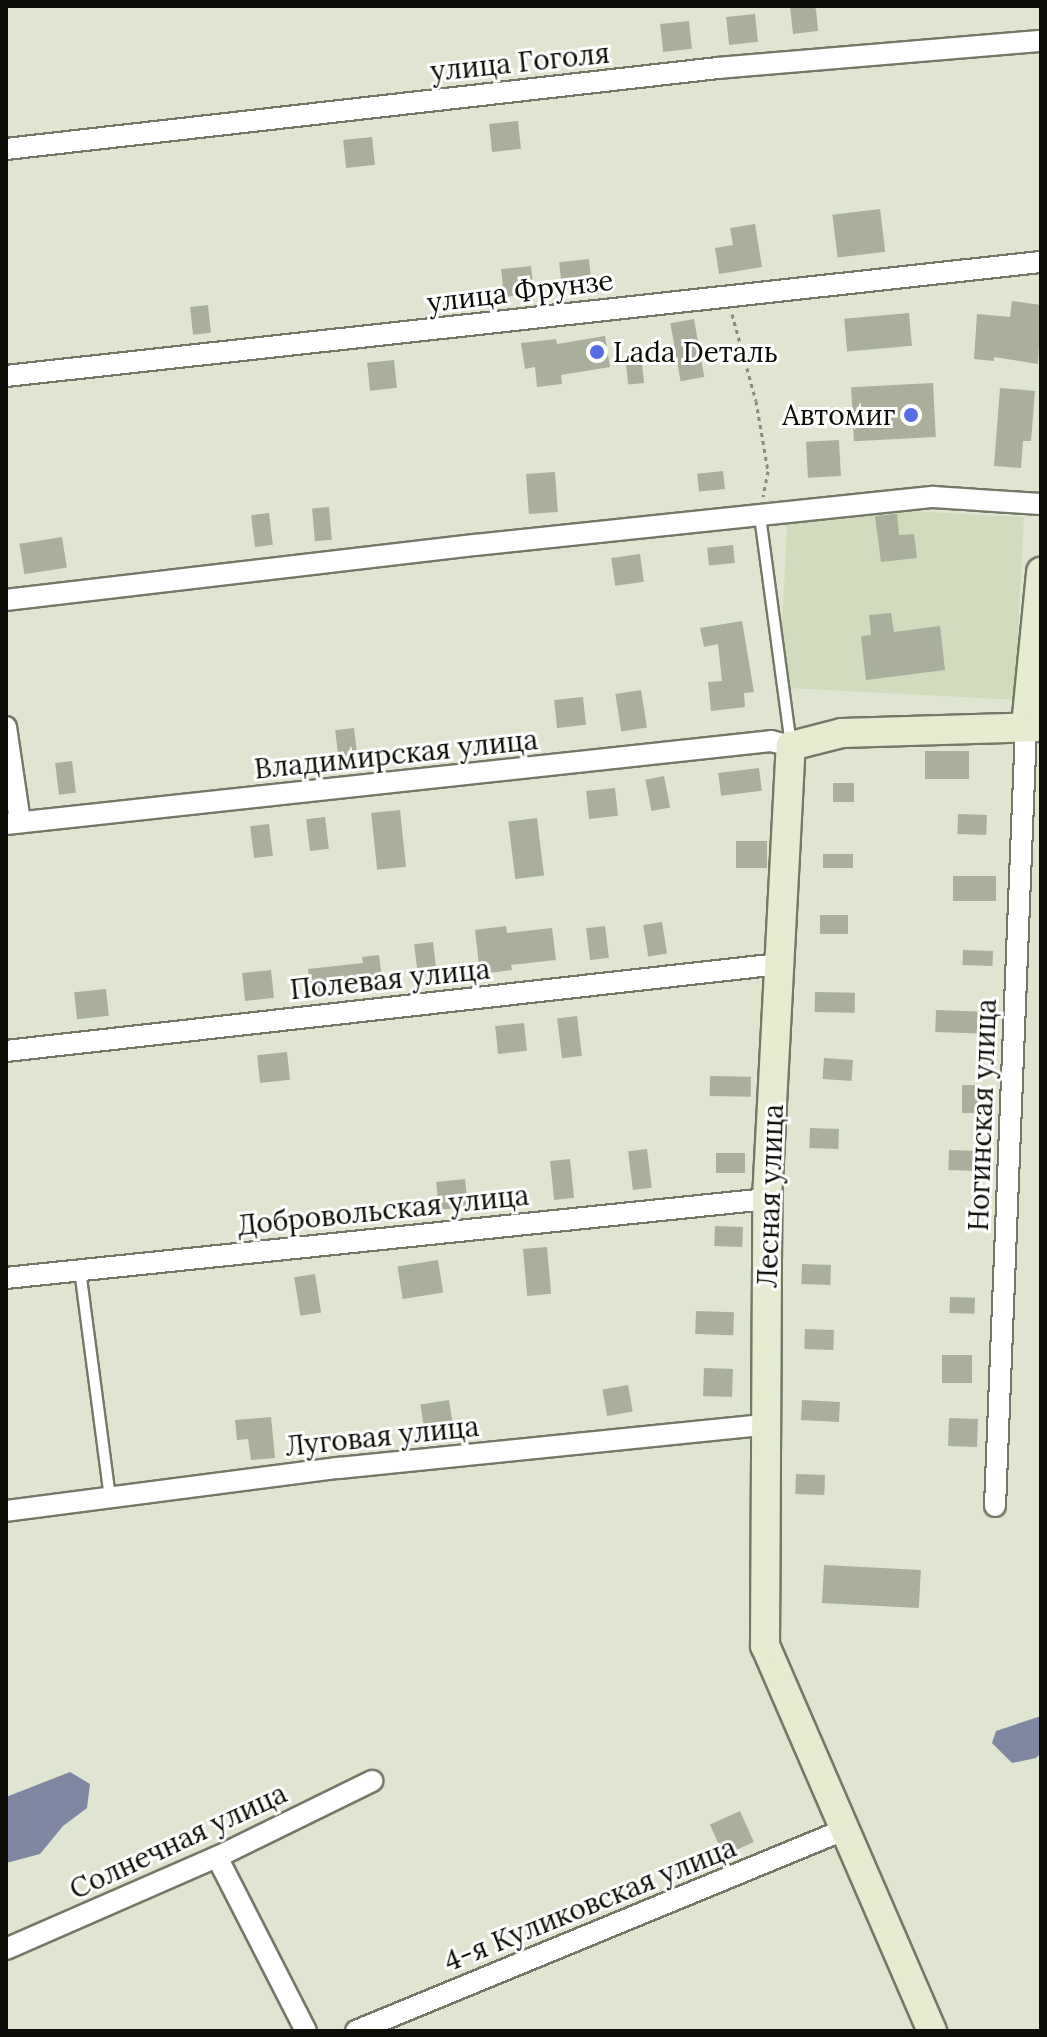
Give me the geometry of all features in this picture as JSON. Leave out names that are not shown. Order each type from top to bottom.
[{"type":"street","name":"улица Гоголя","points":[[6,149],[718,68],[1041,41]]},
{"type":"street","name":"улица Фрунзе","points":[[6,376],[1041,262]]},
{"type":"street","points":[[6,600],[475,545],[933,497],[1041,504]]},
{"type":"street","points":[[791,746],[842,733],[1034,727],[1041,572]]},
{"type":"street","points":[[6,727],[13,823]]},
{"type":"street","name":"Ногинская улица","points":[[995,1506],[1034,727]]},
{"type":"street","name":"Владимирская улица","points":[[13,823],[771,741],[791,746]]},
{"type":"street","name":"Лесная улица","points":[[791,746],[767,1199],[765,1646],[846,1829]]},
{"type":"street","name":"Полевая улица","points":[[6,1051],[779,964]]},
{"type":"street","name":"Добровольская улица","points":[[6,1278],[767,1199]]},
{"type":"street","name":"Луговая улица","points":[[6,1511],[339,1468],[766,1425]]},
{"type":"street","name":"Солнечная улица","points":[[6,1949],[217,1857],[372,1781]]},
{"type":"street","points":[[846,1829],[932,2031]]},
{"type":"street","name":"4-я Куликовская улица","points":[[356,2031],[846,1829]]},
{"type":"street","points":[[217,1857],[306,2031]]},
{"type":"lane","points":[[760,516],[791,746]]},
{"type":"lane","points":[[80,1270],[110,1497]]},
{"type":"path","points":[[726,295],[756,401],[768,471],[760,516]]},
{"type":"shaded area","points":[[788,505],[1024,517],[1014,700],[779,687]]},
{"type":"water","points":[[1041,1716],[1041,1753],[1036,1758],[1012,1763],[992,1743],[996,1731]]},
{"type":"water","points":[[70,1772],[90,1784],[87,1808],[63,1826],[40,1854],[6,1863],[6,1797]]},
{"type":"building","points":[[790,6],[812,6],[816,9],[818,31],[793,34]]},
{"type":"building","points":[[755,14],[758,42],[729,45],[726,17]]},
{"type":"building","points":[[689,21],[692,49],[663,52],[660,24]]},
{"type":"building","points":[[518,121],[521,149],[492,152],[489,124]]},
{"type":"building","points":[[372,137],[375,165],[346,168],[343,140]]},
{"type":"building","points":[[880,209],[885,252],[838,258],[832,215]]},
{"type":"building","points":[[755,224],[762,267],[719,274],[715,248],[733,245],[730,228]]},
{"type":"building","points":[[589,259],[592,287],[562,290],[559,262]]},
{"type":"building","points":[[531,266],[534,294],[504,297],[501,269]]},
{"type":"building","points":[[1012,301],[1041,305],[1038,364],[994,357],[994,361],[974,359],[977,314],[1010,317]]},
{"type":"building","points":[[208,305],[211,333],[193,335],[190,307]]},
{"type":"building","points":[[909,313],[912,346],[847,352],[844,319]]},
{"type":"building","points":[[694,319],[704,377],[681,381],[670,323]]},
{"type":"building","points":[[605,336],[610,367],[561,375],[562,384],[537,387],[535,367],[525,369],[521,343],[556,339],[557,344]]},
{"type":"building","points":[[394,360],[397,388],[370,391],[367,363]]},
{"type":"building","points":[[642,363],[644,383],[628,385],[626,365]]},
{"type":"building","points":[[933,383],[936,437],[854,441],[851,387]]},
{"type":"building","points":[[1000,388],[1035,391],[1031,441],[1023,441],[1021,468],[994,466]]},
{"type":"building","points":[[839,440],[841,476],[808,478],[806,442]]},
{"type":"building","points":[[723,471],[725,489],[699,492],[697,474]]},
{"type":"building","points":[[555,472],[558,512],[529,514],[526,474]]},
{"type":"building","points":[[329,507],[332,540],[315,541],[312,508]]},
{"type":"building","points":[[269,513],[273,545],[255,547],[251,515]]},
{"type":"building","points":[[897,514],[899,535],[914,534],[917,558],[881,562],[875,516]]},
{"type":"building","points":[[62,537],[67,568],[24,574],[20,544]]},
{"type":"building","points":[[733,545],[735,563],[709,566],[707,548]]},
{"type":"building","points":[[640,554],[644,582],[615,586],[611,558]]},
{"type":"building","points":[[891,613],[894,632],[940,626],[945,670],[866,680],[861,636],[871,635],[869,615]]},
{"type":"building","points":[[742,621],[754,692],[744,693],[745,707],[711,711],[708,682],[722,681],[718,644],[704,647],[700,628]]},
{"type":"building","points":[[641,690],[647,728],[621,732],[615,694]]},
{"type":"building","points":[[583,697],[586,725],[557,728],[554,700]]},
{"type":"building","points":[[354,728],[358,760],[339,762],[335,730]]},
{"type":"building","points":[[925,751],[969,751],[969,779],[925,779]]},
{"type":"building","points":[[72,761],[76,793],[59,795],[55,763]]},
{"type":"building","points":[[759,768],[762,791],[721,796],[718,773]]},
{"type":"building","points":[[664,776],[670,807],[651,811],[645,780]]},
{"type":"building","points":[[833,783],[854,783],[854,802],[833,802]]},
{"type":"building","points":[[615,788],[618,816],[589,819],[586,791]]},
{"type":"building","points":[[400,810],[406,867],[377,870],[371,813]]},
{"type":"building","points":[[958,814],[987,815],[986,835],[957,834]]},
{"type":"building","points":[[325,817],[329,849],[310,851],[306,819]]},
{"type":"building","points":[[537,818],[544,876],[515,879],[508,822]]},
{"type":"building","points":[[269,824],[273,856],[254,858],[250,826]]},
{"type":"building","points":[[736,841],[767,841],[767,868],[736,868]]},
{"type":"building","points":[[823,854],[853,854],[853,868],[823,868]]},
{"type":"building","points":[[953,876],[996,876],[996,901],[953,901]]},
{"type":"building","points":[[820,915],[848,915],[848,934],[820,934]]},
{"type":"building","points":[[662,922],[667,954],[648,957],[643,925]]},
{"type":"building","points":[[506,926],[507,933],[552,928],[556,960],[511,965],[512,970],[480,974],[475,930]]},
{"type":"building","points":[[605,926],[609,958],[590,960],[586,928]]},
{"type":"building","points":[[433,942],[437,974],[418,976],[414,944]]},
{"type":"building","points":[[963,950],[993,951],[992,966],[962,965]]},
{"type":"building","points":[[379,955],[383,987],[311,997],[308,969],[363,963],[362,957]]},
{"type":"building","points":[[271,970],[274,998],[245,1001],[242,973]]},
{"type":"building","points":[[106,989],[109,1016],[77,1019],[74,992]]},
{"type":"building","points":[[815,992],[855,993],[855,1013],[815,1012]]},
{"type":"building","points":[[936,1010],[993,1012],[992,1034],[935,1032]]},
{"type":"building","points":[[577,1016],[582,1056],[562,1058],[557,1018]]},
{"type":"building","points":[[524,1023],[527,1051],[498,1054],[495,1026]]},
{"type":"building","points":[[287,1052],[290,1080],[260,1083],[257,1055]]},
{"type":"building","points":[[824,1058],[853,1060],[851,1081],[823,1079]]},
{"type":"building","points":[[710,1076],[751,1077],[751,1097],[710,1096]]},
{"type":"building","points":[[962,1085],[982,1085],[982,1113],[962,1113]]},
{"type":"building","points":[[810,1128],[839,1129],[838,1149],[809,1148]]},
{"type":"building","points":[[647,1149],[652,1188],[633,1190],[628,1151]]},
{"type":"building","points":[[949,1150],[978,1151],[977,1171],[948,1170]]},
{"type":"building","points":[[716,1153],[745,1153],[745,1173],[716,1173]]},
{"type":"building","points":[[570,1159],[574,1198],[554,1200],[550,1161]]},
{"type":"building","points":[[465,1179],[468,1207],[439,1210],[436,1182]]},
{"type":"building","points":[[715,1226],[743,1227],[742,1247],[714,1246]]},
{"type":"building","points":[[547,1247],[551,1294],[527,1296],[523,1249]]},
{"type":"building","points":[[438,1260],[443,1293],[403,1299],[398,1266]]},
{"type":"building","points":[[802,1264],[831,1265],[830,1285],[801,1284]]},
{"type":"building","points":[[315,1274],[321,1313],[300,1316],[294,1277]]},
{"type":"building","points":[[950,1297],[975,1298],[974,1314],[949,1313]]},
{"type":"building","points":[[696,1311],[734,1312],[733,1335],[695,1334]]},
{"type":"building","points":[[805,1329],[834,1330],[833,1350],[804,1349]]},
{"type":"building","points":[[942,1355],[972,1355],[972,1383],[942,1383]]},
{"type":"building","points":[[704,1368],[733,1369],[732,1397],[703,1396]]},
{"type":"building","points":[[628,1385],[633,1412],[607,1416],[602,1390]]},
{"type":"building","points":[[449,1400],[455,1436],[426,1440],[420,1405]]},
{"type":"building","points":[[802,1400],[840,1402],[839,1422],[801,1420]]},
{"type":"building","points":[[271,1417],[275,1458],[251,1460],[248,1439],[237,1440],[235,1420]]},
{"type":"building","points":[[949,1418],[978,1419],[977,1447],[948,1446]]},
{"type":"building","points":[[796,1474],[825,1475],[824,1495],[795,1494]]},
{"type":"building","points":[[824,1565],[921,1570],[919,1608],[822,1603]]},
{"type":"building","points":[[740,1811],[754,1842],[724,1855],[710,1824]]},
{"type":"place","name":"Lada Dеталь","points":[[597,352]]},
{"type":"place","name":"Автомиг","points":[[911,415]]}]
